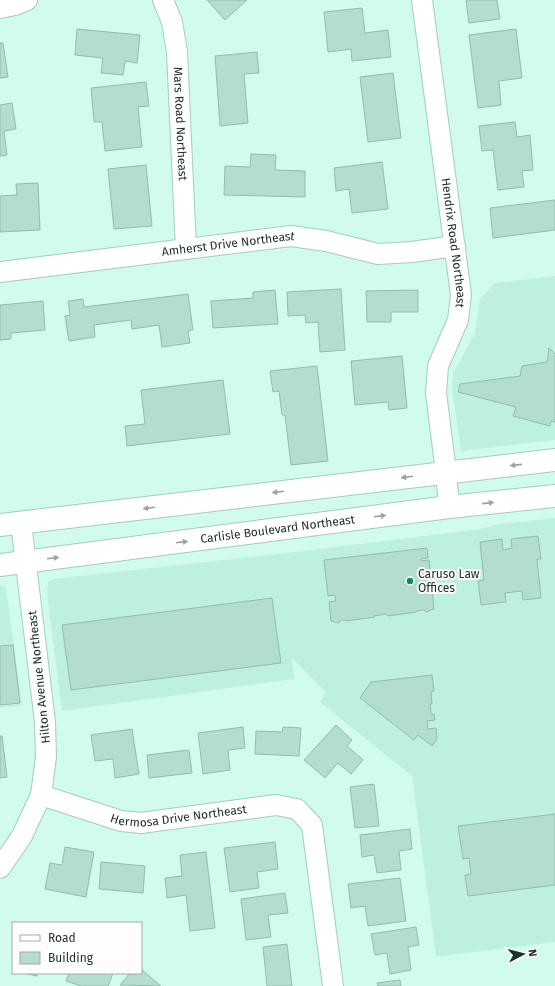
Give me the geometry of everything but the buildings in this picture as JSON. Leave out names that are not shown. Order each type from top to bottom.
[{"type":"main road","points":[[10,524],[555,460]]},
{"type":"main road","name":"Carlisle Boulevard Northeast","points":[[0,565],[449,507],[555,496]]},
{"type":"street","points":[[0,8],[15,5],[27,0]]},
{"type":"street","name":"Mars Road Northeast","points":[[163,0],[172,22],[177,52],[186,249]]},
{"type":"street","name":"Hendrix Road Northeast","points":[[422,0],[461,296],[458,316],[438,366],[436,393],[449,507]]},
{"type":"street","name":"Amherst Drive Northeast","points":[[0,272],[291,236],[326,241],[378,254],[412,252],[455,246]]},
{"type":"street","name":"Hilton Avenue Northeast","points":[[0,868],[22,836],[41,795],[46,757],[45,722],[27,562],[10,524]]},
{"type":"street","name":"Hermosa Drive Northeast","points":[[41,795],[121,821],[141,822],[276,805],[297,809],[312,825],[333,986]]},
{"type":"shaded area","points":[[555,276],[555,440],[462,451],[452,390],[453,374],[475,333],[480,299],[495,283]]},
{"type":"shaded area","points":[[555,518],[555,942],[436,956],[412,776],[320,702],[326,692],[292,658],[294,679],[62,711],[47,594],[48,582],[53,579],[279,554],[480,529],[493,525]]},
{"type":"shaded area","points":[[0,586],[6,588],[22,705],[0,708]]},
{"type":"place","name":"Caruso Law Offices","points":[[410,581]]}]
